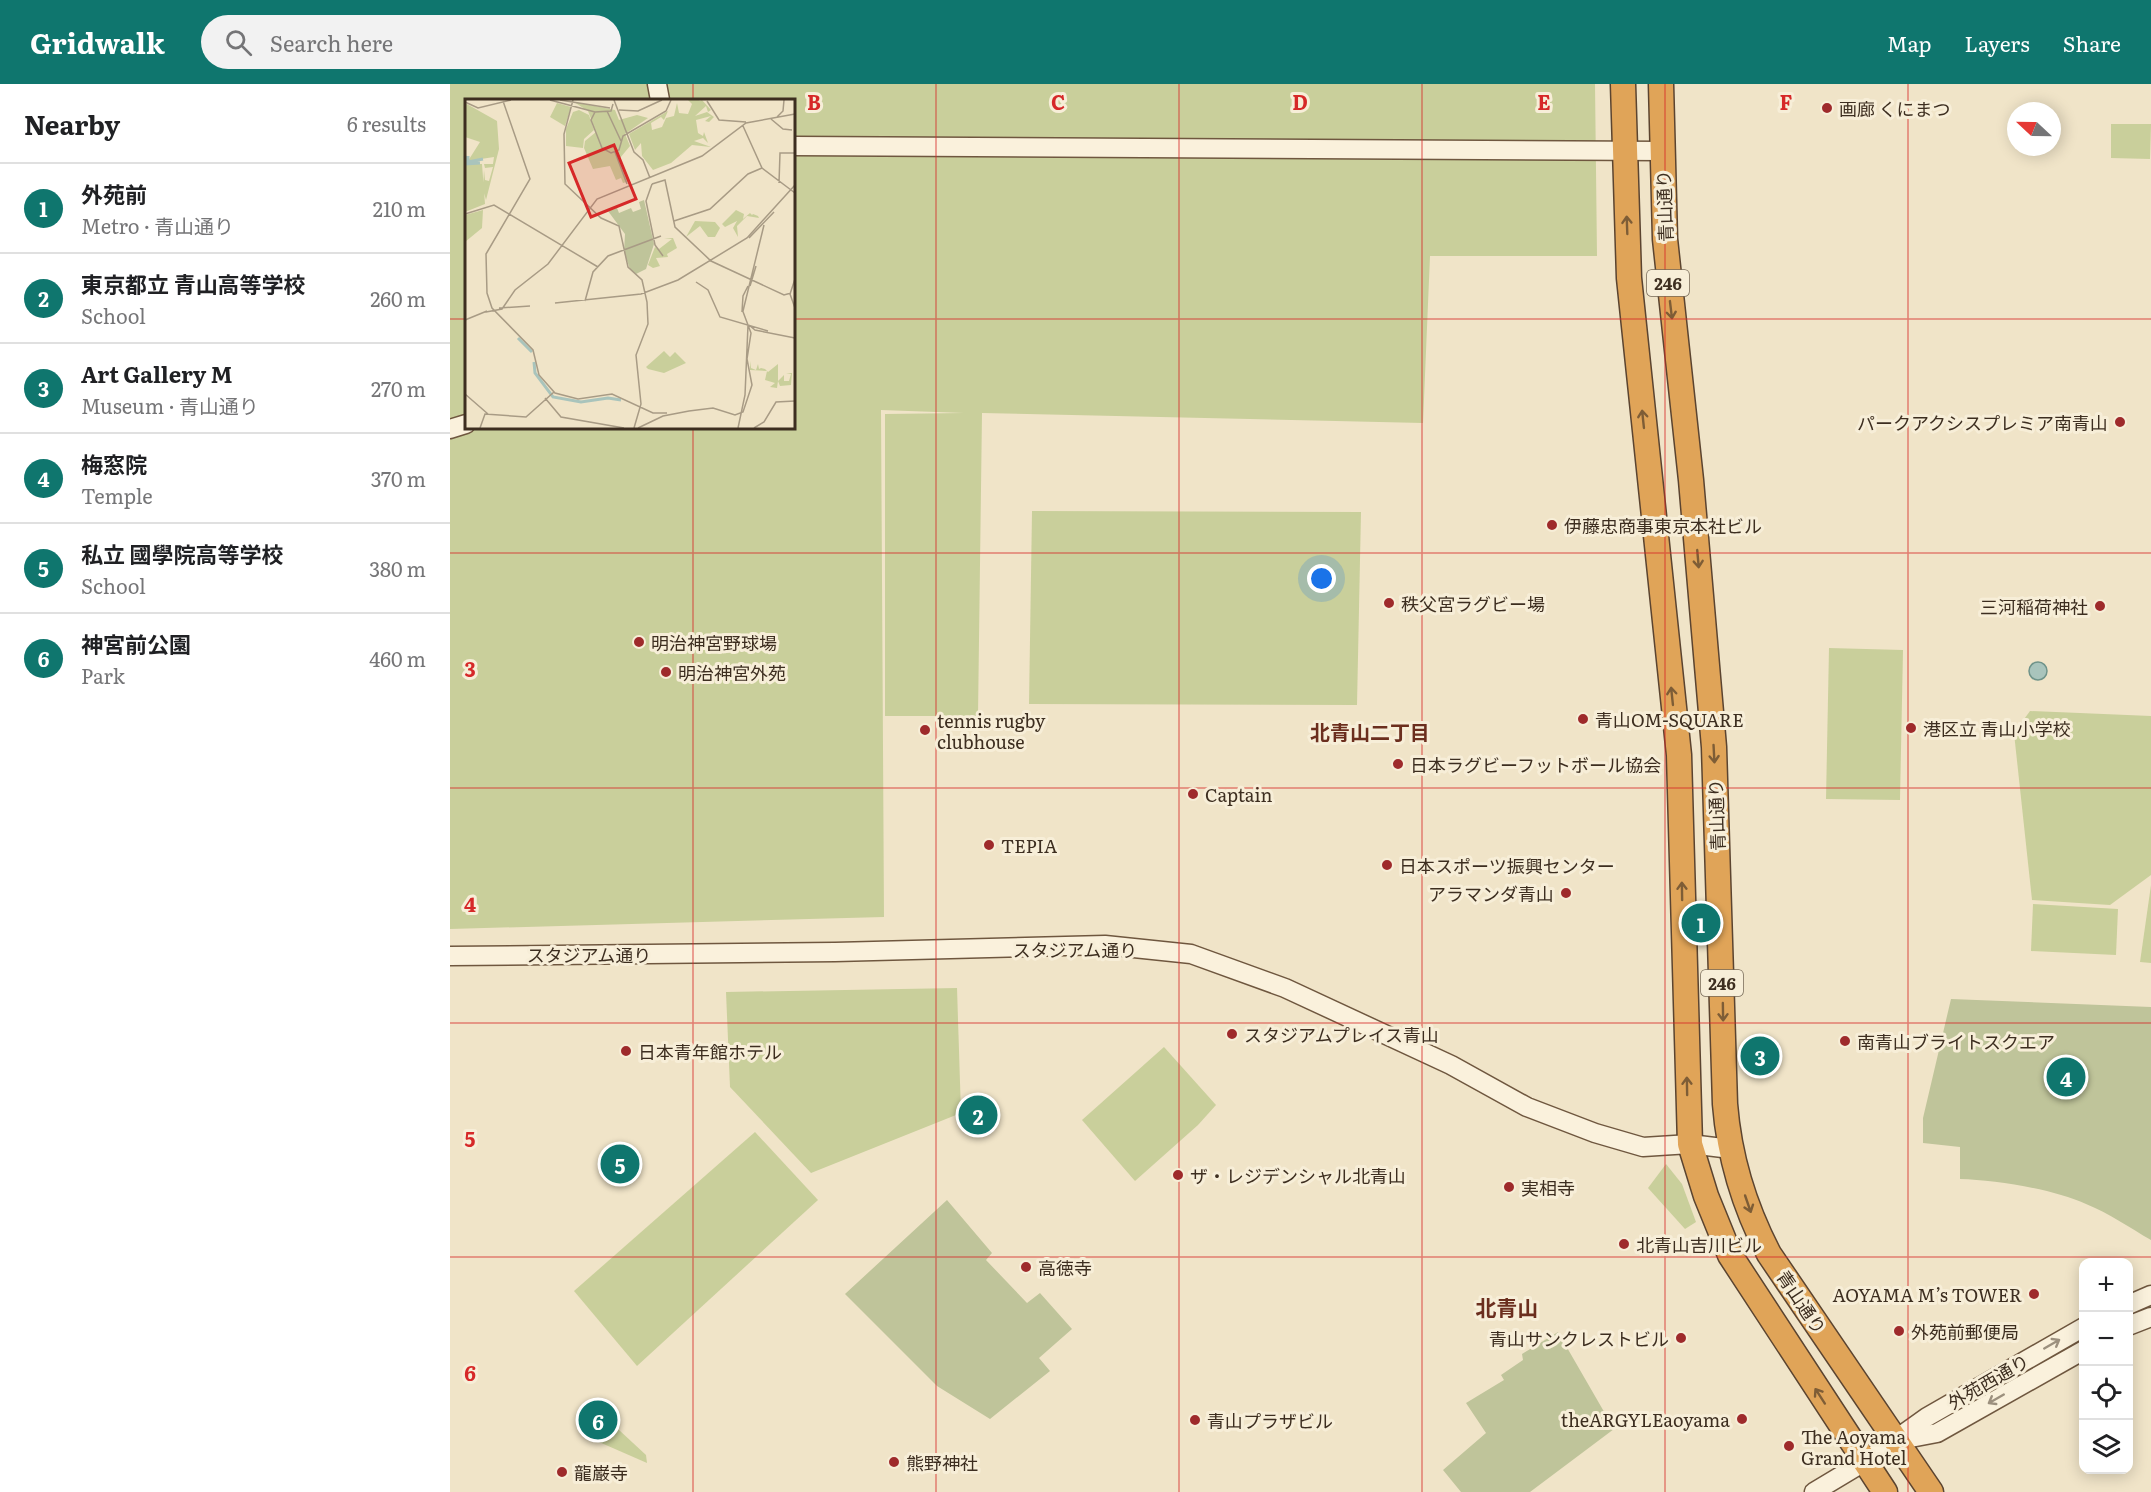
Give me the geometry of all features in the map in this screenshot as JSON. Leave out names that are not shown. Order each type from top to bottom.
[{"type":"highway","name":"青山通り","points":[[1623,84],[1629,278],[1678,755],[1690,1144],[1706,1197],[1730,1255],[1885,1492]]},
{"type":"highway","name":"青山通り","points":[[1661,84],[1668,279],[1691,480],[1714,747],[1725,1104],[1731,1149],[1758,1232],[1769,1254],[1931,1492]]},
{"type":"main road","points":[[657,84],[660,99]]},
{"type":"main road","points":[[795,146],[1662,151]]},
{"type":"main road","points":[[450,429],[465,424]]},
{"type":"main road","name":"スタジアム通り","points":[[450,956],[835,952],[1105,945],[1191,954],[1286,988],[1451,1065],[1527,1107],[1595,1133],[1643,1147],[1690,1144],[1731,1149]]},
{"type":"main road","points":[[2133,1303],[2151,1295]]},
{"type":"main road","points":[[2133,1324],[2151,1317]]},
{"type":"main road","name":"外苑西通り","points":[[1814,1492],[1864,1462],[1927,1417],[2079,1330]]},
{"type":"main road","name":"外苑西通り","points":[[1895,1441],[1937,1433],[2079,1353]]},
{"type":"green space","name":"明治神宮外苑","points":[[450,84],[1595,84],[1597,256],[1430,256],[1423,423],[982,413],[978,716],[885,716],[885,414],[964,413],[881,410],[884,917],[450,929]]},
{"type":"green space","points":[[2111,124],[2151,124],[2150,159],[2111,158]]},
{"type":"green space","points":[[1032,511],[1361,512],[1357,705],[1029,704]]},
{"type":"green space","points":[[1829,648],[1903,650],[1900,800],[1826,799]]},
{"type":"green space","points":[[2030,711],[2151,716],[2151,875],[2110,905],[2032,900],[2014,733]]},
{"type":"green space","points":[[2151,885],[2151,963],[2140,962]]},
{"type":"green space","points":[[2033,904],[2118,909],[2116,955],[2031,951]]},
{"type":"green space","points":[[957,988],[961,1113],[811,1173],[730,1087],[726,992]]},
{"type":"green space","points":[[1951,999],[2151,1007],[2151,1240],[2103,1212],[2073,1199],[2024,1186],[1960,1179],[1960,1147],[1923,1143],[1923,1118]]},
{"type":"green space","points":[[1164,1047],[1216,1105],[1198,1125],[1135,1181],[1082,1120]]},
{"type":"green space","points":[[755,1132],[818,1200],[637,1366],[574,1291]]},
{"type":"green space","points":[[1666,1164],[1682,1184],[1696,1222],[1685,1229],[1648,1188]]},
{"type":"green space","points":[[947,1200],[992,1253],[986,1260],[1027,1303],[1040,1293],[1072,1329],[1039,1358],[1050,1371],[990,1419],[937,1386],[845,1294]]},
{"type":"green space","points":[[1558,1332],[1614,1429],[1530,1492],[1461,1492],[1443,1470],[1486,1433],[1466,1403],[1504,1380],[1501,1375],[1523,1360],[1522,1354]]},
{"type":"green space","points":[[592,1405],[646,1455],[647,1463],[583,1435]]},
{"type":"water","points":[[2038,662],[2044,665],[2047,671],[2044,677],[2038,680],[2032,677],[2029,671],[2032,665]]},
{"type":"place","name":"画廊 くにまつ","points":[[1827,108]]},
{"type":"place","name":"パークアクシスプレミア南青山","points":[[2120,422]]},
{"type":"place","name":"伊藤忠商事東京本社ビル","points":[[1552,525]]},
{"type":"place","name":"秩父宮ラグビー場","points":[[1389,603]]},
{"type":"place","name":"三河稲荷神社","points":[[2100,606]]},
{"type":"place","name":"明治神宮野球場","points":[[639,642]]},
{"type":"place","name":"明治神宮外苑","points":[[666,672]]},
{"type":"place","name":"青山OM-SQUARE","points":[[1583,719]]},
{"type":"place","name":"港区立 青山小学校","points":[[1911,728]]},
{"type":"place","name":"tennis rugby clubhouse","points":[[925,730]]},
{"type":"place","name":"日本ラグビーフットボール協会","points":[[1398,764]]},
{"type":"place","name":"Captain","points":[[1193,794]]},
{"type":"place","name":"TEPIA","points":[[989,845]]},
{"type":"place","name":"日本スポーツ振興センター","points":[[1387,865]]},
{"type":"place","name":"アラマンダ青山","points":[[1566,893]]},
{"type":"place","name":"外苑前","points":[[1701,923]]},
{"type":"place","name":"スタジアムプレイス青山","points":[[1232,1034]]},
{"type":"place","name":"南青山ブライトスクエア","points":[[1845,1041]]},
{"type":"place","name":"日本青年館ホテル","points":[[626,1051]]},
{"type":"place","name":"Art Gallery M","points":[[1760,1056]]},
{"type":"place","name":"梅窓院","points":[[2066,1077]]},
{"type":"place","name":"東京都立 青山高等学校","points":[[978,1115]]},
{"type":"place","name":"私立 國學院高等学校","points":[[620,1164]]},
{"type":"place","name":"ザ・レジデンシャル北青山","points":[[1178,1175]]},
{"type":"place","name":"実相寺","points":[[1509,1187]]},
{"type":"place","name":"北青山吉川ビル","points":[[1624,1244]]},
{"type":"place","name":"高徳寺","points":[[1026,1267]]},
{"type":"place","name":"AOYAMA M’s TOWER","points":[[2034,1294]]},
{"type":"place","name":"外苑前郵便局","points":[[1899,1331]]},
{"type":"place","name":"青山サンクレストビル","points":[[1681,1338]]},
{"type":"place","name":"theARGYLEaoyama","points":[[1742,1419]]},
{"type":"place","name":"神宮前公園","points":[[598,1420]]},
{"type":"place","name":"青山プラザビル","points":[[1195,1420]]},
{"type":"place","name":"The Aoyama Grand Hotel","points":[[1789,1446]]},
{"type":"place","name":"熊野神社","points":[[894,1462]]},
{"type":"place","name":"龍巌寺","points":[[562,1472]]},
{"type":"district","name":"北青山二丁目","points":[[1370,731]]},
{"type":"district","name":"北青山","points":[[1507,1306]]}]
